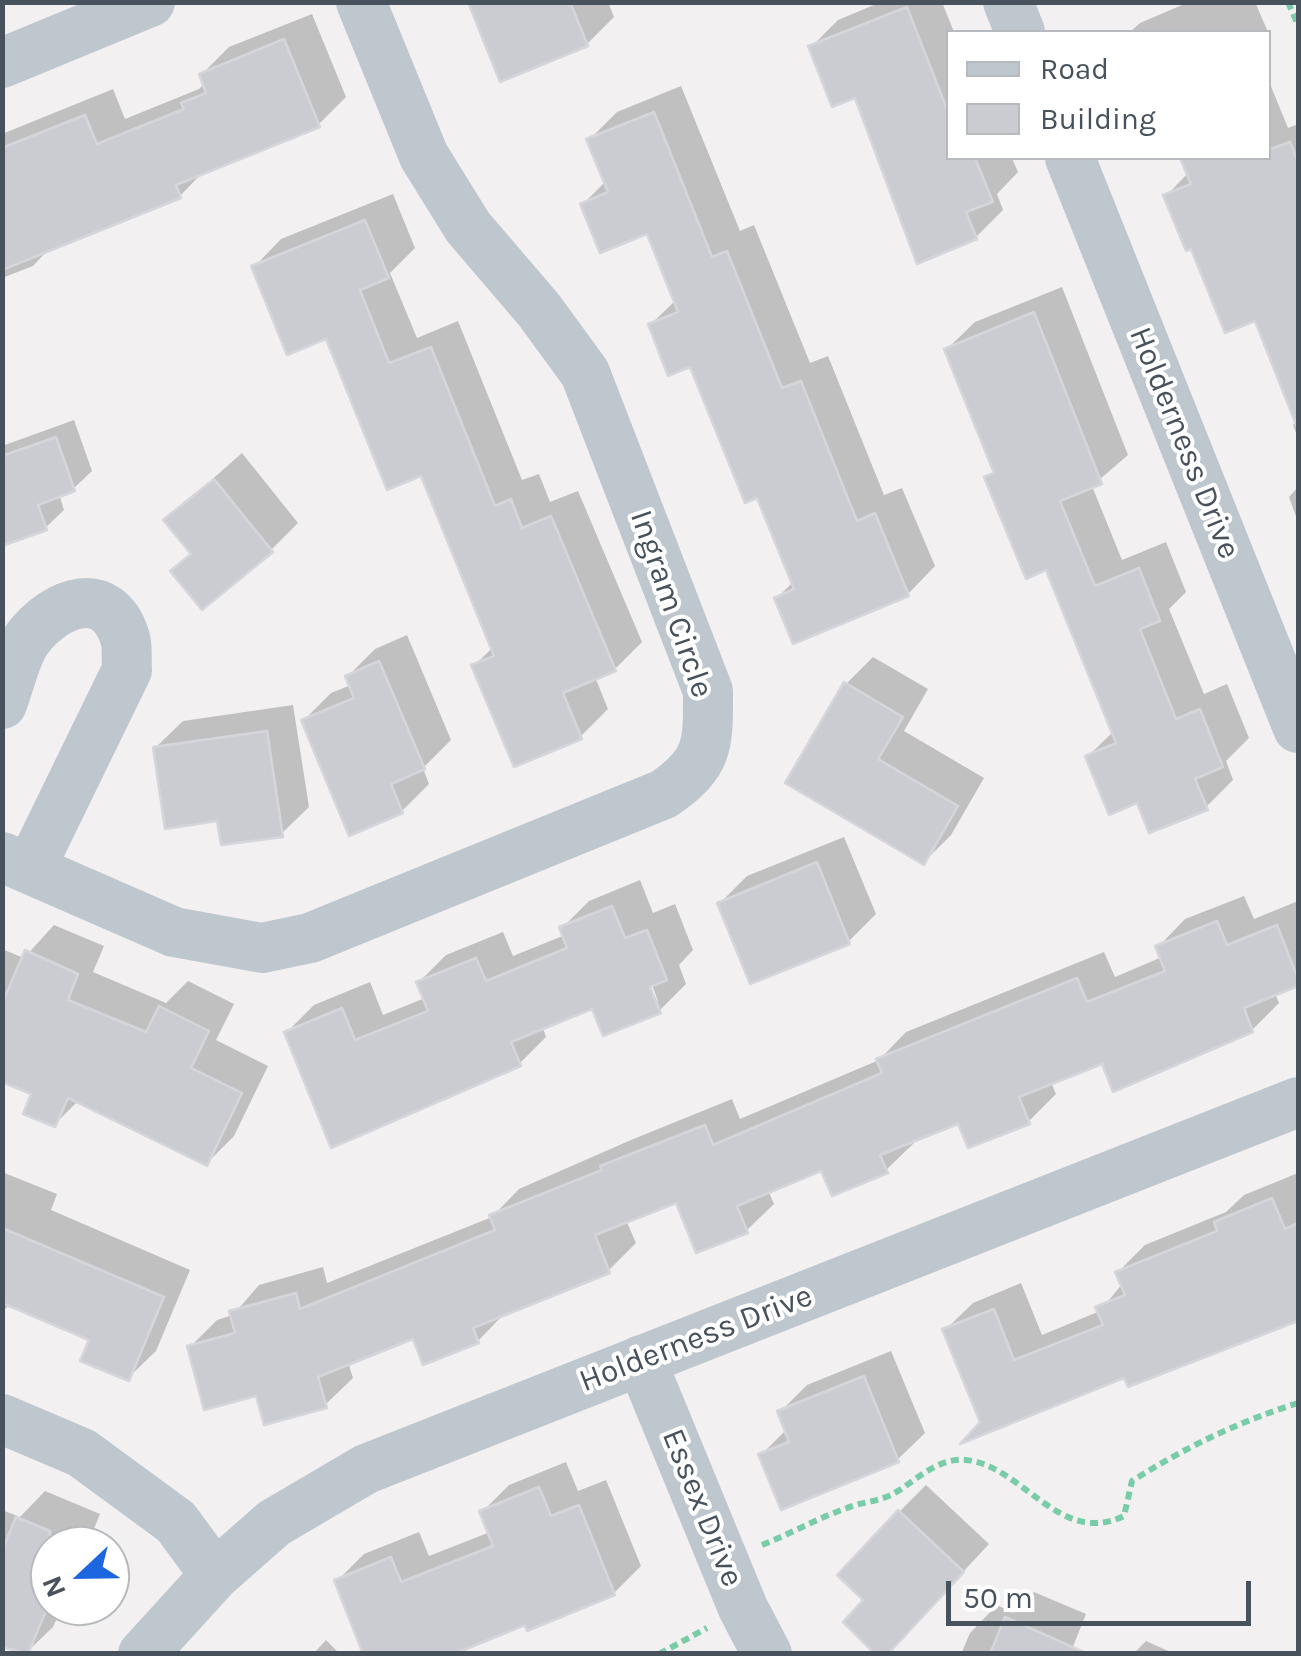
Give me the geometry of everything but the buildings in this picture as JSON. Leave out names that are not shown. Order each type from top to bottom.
[{"type":"street","points":[[2,63],[150,2]]},
{"type":"street","name":"Ingram Circle","points":[[16,863],[174,932],[262,948],[310,938],[664,794],[693,774],[708,745],[708,691],[585,373],[539,310],[468,227],[424,156],[362,2]]},
{"type":"street","points":[[1008,2],[1019,30]]},
{"type":"street","name":"Holderness Drive","points":[[1071,160],[1298,728]]},
{"type":"street","points":[[2,704],[26,640],[57,607],[81,602],[107,611],[125,638],[127,670],[16,863]]},
{"type":"street","name":"Holderness Drive","points":[[143,1654],[214,1575],[274,1523],[366,1469],[1298,1102]]},
{"type":"street","name":"Essex Drive","points":[[642,1360],[767,1654]]},
{"type":"street","points":[[2,1419],[82,1452],[176,1522],[214,1575]]},
{"type":"path","points":[[1288,2],[1298,25]]},
{"type":"path","points":[[724,1560],[847,1508],[893,1494],[930,1468],[964,1459],[988,1467],[1052,1511],[1106,1524],[1124,1516],[1132,1481],[1216,1431],[1298,1402]]}]
